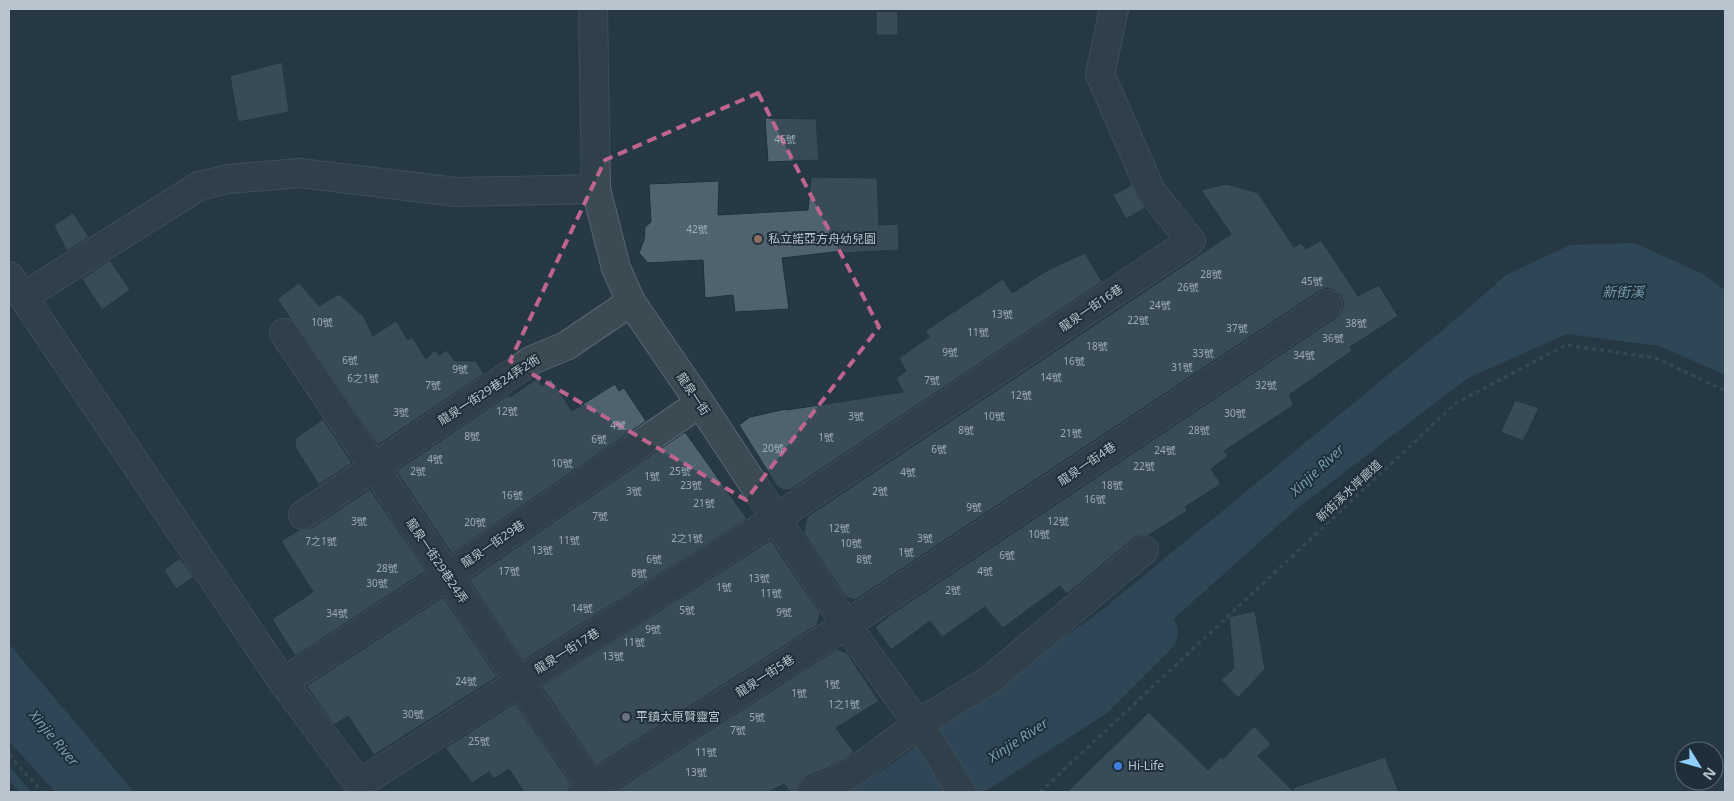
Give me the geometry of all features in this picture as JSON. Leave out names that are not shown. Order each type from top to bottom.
[{"type":"street","name":"龍泉一街","points":[[593,9],[596,189],[616,268],[630,302],[700,403],[846,625],[921,728],[962,792]]},
{"type":"street","name":"龍泉一街16巷","points":[[775,519],[1191,241],[1151,191],[1100,74],[1114,9]]},
{"type":"street","points":[[283,682],[16,287],[199,186],[228,179],[300,173],[456,192],[596,189]]},
{"type":"street","name":"龍泉一街29巷24弄2衖","points":[[303,515],[532,360],[566,346],[630,302]]},
{"type":"street","name":"龍泉一街4巷","points":[[846,625],[1328,304]]},
{"type":"street","name":"龍泉一街29巷24弄","points":[[284,334],[374,466],[588,789]]},
{"type":"street","name":"龍泉一街29巷","points":[[283,682],[447,576],[700,403]]},
{"type":"street","name":"龍泉一街17巷","points":[[283,682],[359,784],[775,519]]},
{"type":"street","points":[[812,792],[852,773],[991,679],[1144,550]]},
{"type":"street","name":"龍泉一街5巷","points":[[588,789],[846,625]]},
{"type":"path","name":"新街溪水岸廊道","points":[[1040,792],[1456,403],[1566,345],[1656,358],[1725,391]]},
{"type":"path","points":[[9,754],[42,792]]},
{"type":"highlighted area","points":[[758,93],[879,327],[746,500],[510,361],[605,160]]},
{"type":"water","name":"新街溪","points":[[1634,243],[1703,274],[1725,290],[1725,375],[1660,346],[1567,334],[1468,378],[1300,506],[979,792],[845,792],[879,773],[1102,610],[1462,314],[1506,275],[1570,245]]},
{"type":"water","points":[[9,644],[134,792],[55,792],[9,741]]},
{"type":"building","points":[[876,11],[898,12],[898,35],[876,35]]},
{"type":"building","points":[[282,62],[289,112],[238,122],[230,76]]},
{"type":"building","points":[[765,118],[816,119],[819,160],[768,162]]},
{"type":"building","name":"私立諾亞方舟幼兒園","points":[[811,177],[877,178],[879,225],[898,224],[899,250],[843,253],[843,251],[782,258],[789,309],[735,312],[733,295],[705,298],[703,260],[648,263],[639,253],[644,240],[645,227],[651,222],[649,184],[719,181],[718,215],[808,210]]},
{"type":"building","points":[[1227,184],[1258,193],[1294,247],[1301,243],[1306,249],[1321,240],[1358,296],[1379,285],[1398,316],[1350,347],[1352,351],[1289,395],[1294,405],[1224,451],[1228,456],[1211,469],[1221,484],[1185,507],[1187,511],[1149,535],[1141,535],[1134,538],[1067,594],[1060,586],[1003,628],[985,607],[942,637],[930,621],[891,650],[875,627],[893,613],[1337,317],[1342,311],[1344,303],[1341,295],[1327,288],[1319,291],[855,600],[846,597],[804,533],[807,517],[1231,234],[1201,190]]},
{"type":"building","points":[[1132,185],[1145,208],[1126,219],[1113,195]]},
{"type":"building","points":[[73,213],[89,237],[67,251],[54,225]]},
{"type":"building","points":[[1085,253],[1102,282],[790,490],[783,490],[777,486],[739,425],[750,417],[786,409],[903,392],[896,378],[906,371],[899,358],[929,337],[925,331],[1003,279],[1012,293],[1048,270]]},
{"type":"building","points":[[110,260],[130,290],[102,310],[82,279]]},
{"type":"building","points":[[299,283],[319,306],[339,294],[364,317],[373,336],[396,321],[408,340],[412,337],[426,359],[435,350],[439,355],[447,350],[455,361],[476,361],[484,374],[378,445],[277,299]]},
{"type":"building","points":[[538,378],[542,386],[551,379],[572,411],[615,384],[619,391],[624,388],[646,421],[452,554],[396,471],[508,395],[510,397]]},
{"type":"building","points":[[1515,400],[1539,408],[1523,441],[1501,432]]},
{"type":"building","points":[[323,419],[352,463],[319,485],[295,447],[296,438]]},
{"type":"building","points":[[685,432],[747,519],[523,661],[469,580]]},
{"type":"building","points":[[370,489],[426,571],[295,656],[272,619],[313,592],[281,541],[299,530],[312,528]]},
{"type":"building","points":[[771,540],[820,613],[817,625],[596,766],[541,686]]},
{"type":"building","points":[[180,558],[194,577],[176,589],[164,570]]},
{"type":"building","points":[[443,597],[497,677],[374,755],[348,716],[334,725],[306,686]]},
{"type":"building","points":[[1255,611],[1265,669],[1238,698],[1221,680],[1234,668],[1229,617]]},
{"type":"building","points":[[837,649],[847,653],[879,701],[836,728],[854,752],[844,760],[805,778],[799,784],[797,792],[790,792],[784,784],[769,792],[613,792]]},
{"type":"building","points":[[515,703],[571,784],[568,792],[524,792],[509,769],[494,779],[489,772],[472,783],[445,748]]},
{"type":"building","points":[[1149,712],[1208,770],[1221,756],[1223,759],[1254,726],[1271,744],[1258,756],[1294,792],[1067,792]]},
{"type":"building","points":[[1385,757],[1399,792],[1294,792],[1293,788]]},
{"type":"waterway","name":"Xinjie River","points":[[937,792],[1091,693],[1152,632]]},
{"type":"waterway","points":[[9,773],[25,792]]},
{"type":"place","name":"私立諾亞方舟幼兒園","points":[[758,239]]},
{"type":"place","name":"平鎮太原賢靈宮","points":[[626,717]]},
{"type":"place","name":"Hi-Life","points":[[1118,766]]}]
